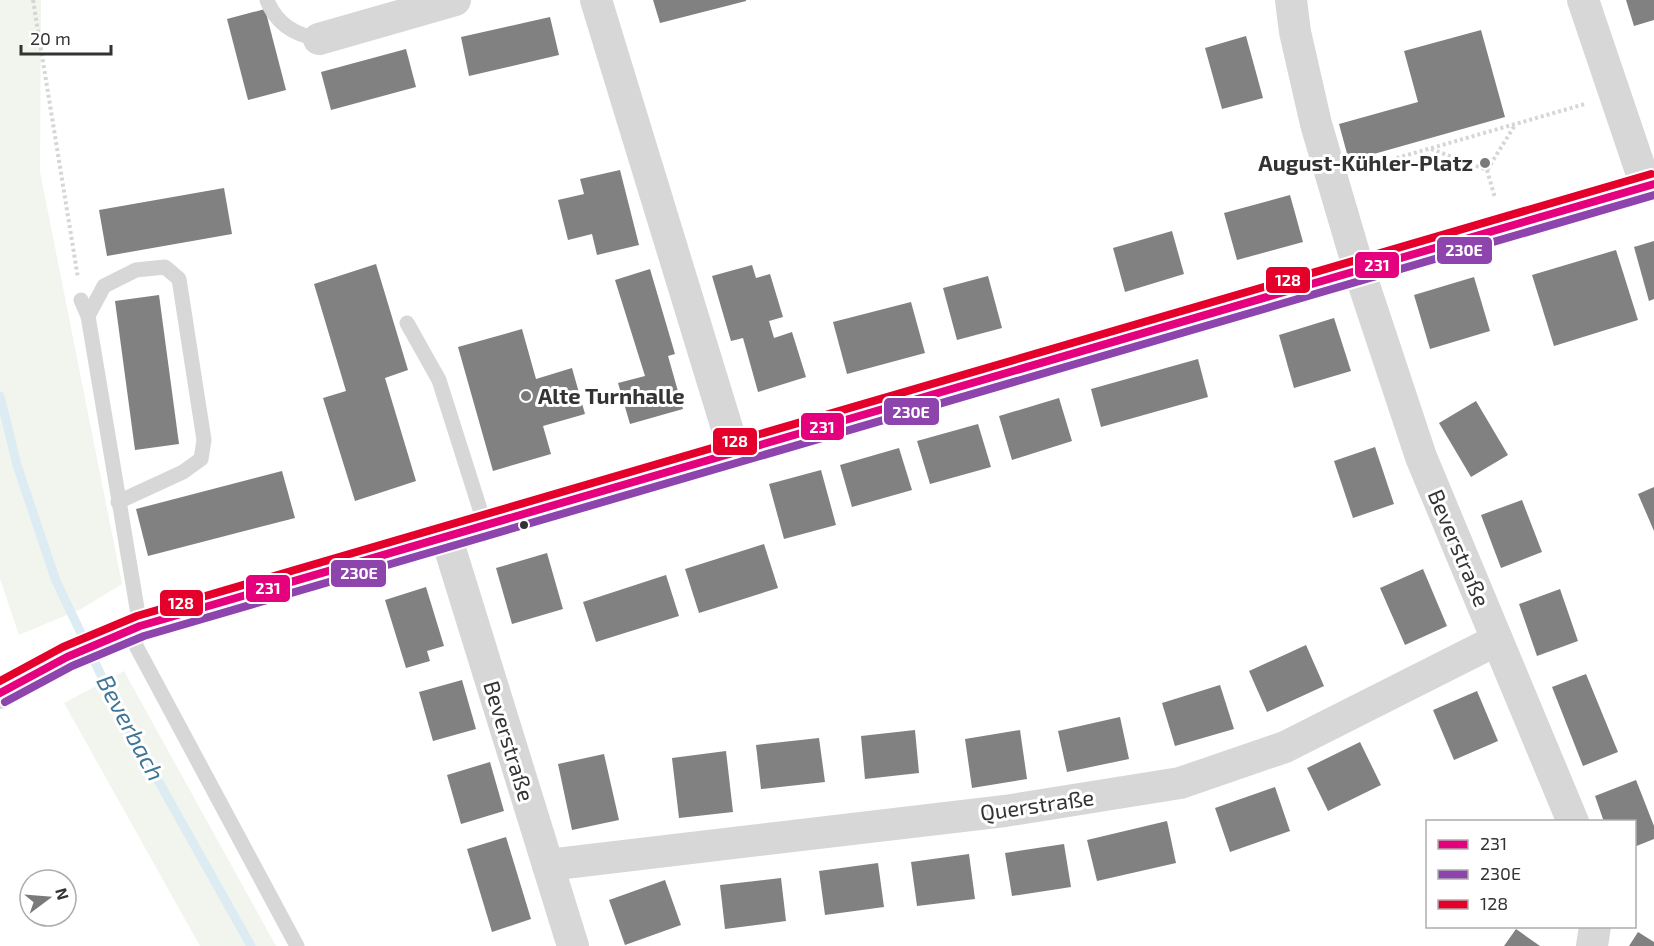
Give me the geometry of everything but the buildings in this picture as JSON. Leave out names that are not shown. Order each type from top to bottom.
[{"type":"street","points":[[319,39],[455,0]]},
{"type":"street","points":[[596,0],[734,451]]},
{"type":"street","name":"Beverstraße","points":[[1291,0],[1295,32],[1316,124],[1359,270],[1421,457],[1572,820]]},
{"type":"street","points":[[0,693],[67,657],[128,631],[734,451],[1650,185],[1615,95],[1583,0]]},
{"type":"street","name":"Beverstraße","points":[[446,536],[573,946]]},
{"type":"street","name":"Querstraße","points":[[548,865],[1005,811],[1180,783],[1285,747],[1497,640]]},
{"type":"street","points":[[1592,946],[1594,928]]},
{"type":"lane","points":[[267,0],[280,22],[301,36],[319,39]]},
{"type":"lane","points":[[88,316],[104,286],[136,270],[165,267],[179,279],[204,440],[201,459],[183,472],[118,502]]},
{"type":"lane","points":[[81,300],[88,316],[118,502],[128,631],[297,946]]},
{"type":"lane","points":[[407,323],[439,380],[485,525]]},
{"type":"path","points":[[33,0],[81,300]]},
{"type":"path","points":[[1332,177],[1615,95]]},
{"type":"path","points":[[1493,192],[1487,170],[1515,124]]},
{"type":"path","points":[[1430,149],[1487,170]]},
{"type":"shaded area","points":[[0,0],[41,0],[40,172],[122,584],[81,609],[19,635],[0,579]]},
{"type":"shaded area","points":[[124,671],[276,946],[200,946],[64,703]]},
{"type":"waterway","name":"Beverbach","points":[[0,396],[17,465],[56,581],[113,700],[251,946]]},
{"type":"transit line","name":"128","points":[[0,681],[63,647],[137,616],[1651,174]]},
{"type":"transit line","name":"231","points":[[0,693],[67,657],[140,626],[1654,184]]},
{"type":"transit line","name":"230E","points":[[5,702],[72,666],[144,636],[1654,195]]},
{"type":"place","name":"August-Kühler-Platz","points":[[1485,163]]},
{"type":"place","name":"Alte Turnhalle","points":[[526,396]]}]
